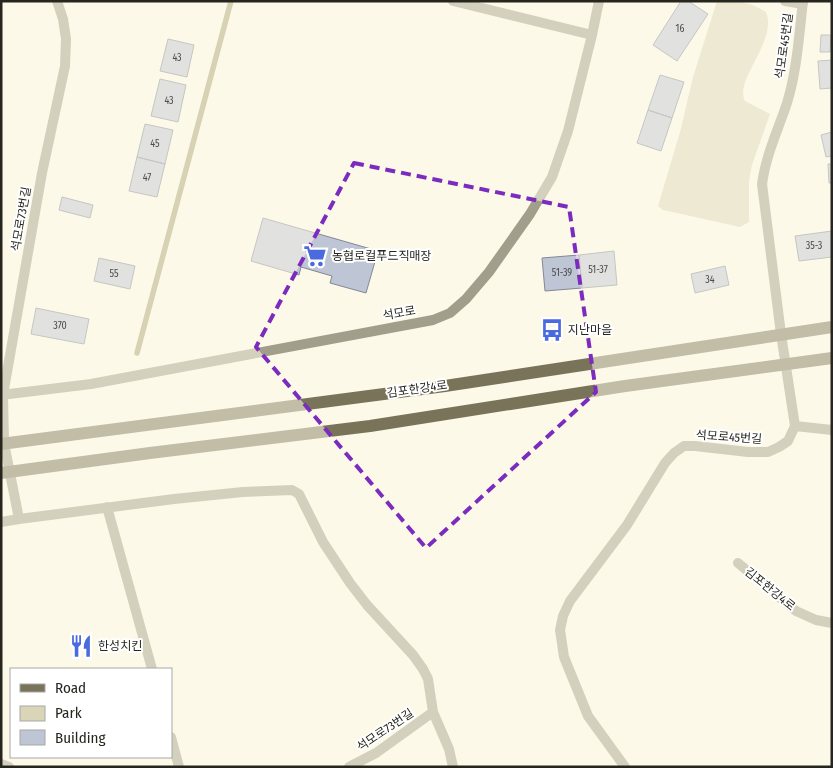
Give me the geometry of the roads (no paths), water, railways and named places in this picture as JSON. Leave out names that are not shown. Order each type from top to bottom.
[{"type":"street","name":"김포한강4로","points":[[3,444],[416,390],[832,326]]},
{"type":"street","points":[[6,472],[370,426],[625,386],[832,358]]},
{"type":"lane","name":"석모로73번길","points":[[19,519],[6,472],[3,444],[2,395],[42,173],[65,66],[66,39],[63,19],[57,1]]},
{"type":"lane","points":[[453,1],[592,35]]},
{"type":"lane","name":"석모로","points":[[2,395],[91,384],[433,320],[450,313],[466,300],[489,272],[530,214],[552,177],[568,131],[592,35],[598,1]]},
{"type":"lane","points":[[785,1],[803,2]]},
{"type":"lane","name":"석모로45번길","points":[[625,767],[588,716],[564,657],[560,630],[566,608],[627,525],[665,463],[674,453],[684,446],[768,452],[788,441],[795,426],[762,184],[764,168],[787,102],[794,74],[803,2]]},
{"type":"lane","points":[[795,426],[832,430]]},
{"type":"lane","points":[[1,522],[107,507],[243,492],[292,490],[299,494],[323,542],[350,583],[423,668],[428,679],[433,712],[449,749],[453,767]]},
{"type":"lane","points":[[107,507],[152,668]]},
{"type":"lane","name":"김포한강4로","points":[[738,563],[796,611],[816,620],[832,623]]},
{"type":"lane","name":"석모로73번길","points":[[349,767],[376,753],[433,712]]},
{"type":"lane","points":[[172,740],[180,767]]},
{"type":"lane","points":[[1,764],[9,767]]},
{"type":"waterway","points":[[137,353],[231,1]]},
{"type":"place","name":"농협로컬푸드직매장","points":[[315,256]]},
{"type":"place","name":"지난마을","points":[[552,330]]},
{"type":"place","name":"한성치킨","points":[[81,646]]}]
